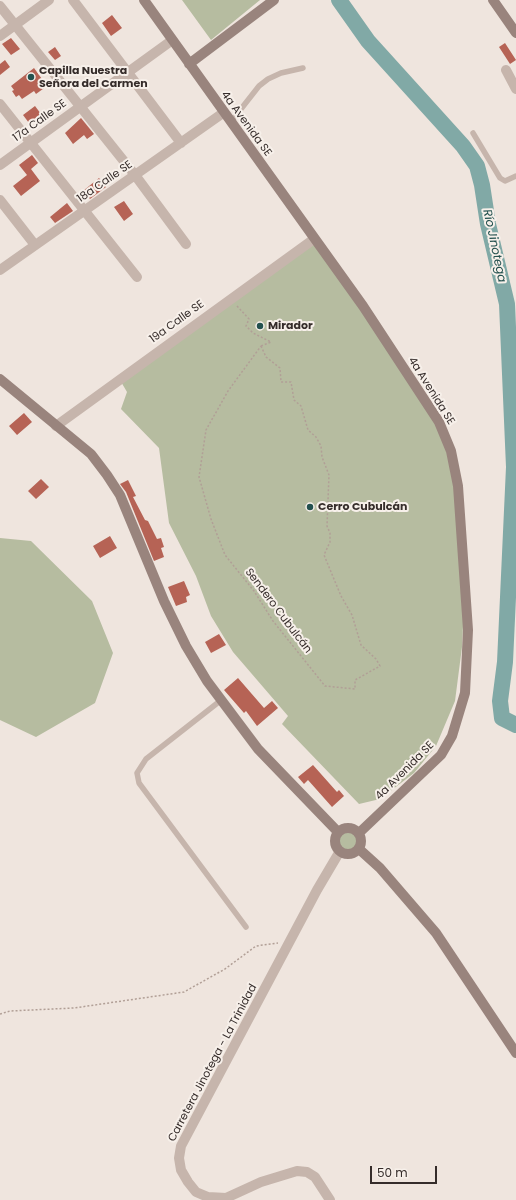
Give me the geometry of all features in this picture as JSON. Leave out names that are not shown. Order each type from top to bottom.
[{"type":"street","points":[[0,36],[49,0]]},
{"type":"street","points":[[72,0],[181,143]]},
{"type":"street","name":"4a Avenida SE","points":[[144,0],[230,123],[363,306],[439,422],[452,458],[458,486],[468,630],[465,693],[452,736],[441,755],[359,833]]},
{"type":"street","points":[[189,64],[274,0]]},
{"type":"street","points":[[493,0],[516,33]]},
{"type":"street","points":[[0,6],[135,175],[186,244]]},
{"type":"street","name":"17a Calle SE","points":[[0,165],[172,41]]},
{"type":"street","points":[[506,70],[516,89]]},
{"type":"street","points":[[0,104],[137,277]]},
{"type":"street","name":"18a Calle SE","points":[[0,270],[223,113]]},
{"type":"street","points":[[0,200],[35,245]]},
{"type":"street","name":"19a Calle SE","points":[[56,426],[314,239]]},
{"type":"street","points":[[0,379],[91,454],[107,475],[120,495],[154,580],[186,646],[220,701],[258,749],[338,832]]},
{"type":"street","points":[[349,828],[359,833],[362,841],[359,849],[350,854],[340,852],[335,840],[338,832],[349,828]]},
{"type":"street","points":[[359,849],[380,868],[436,933],[516,1053]]},
{"type":"street","name":"Carretera Jinotega - La Trinidad","points":[[330,1200],[316,1177],[307,1172],[297,1171],[261,1182],[226,1198],[208,1198],[196,1192],[188,1182],[181,1170],[179,1158],[181,1146],[317,890],[340,852]]},
{"type":"lane","points":[[230,123],[259,86],[268,79],[281,73],[303,68]]},
{"type":"lane","points":[[473,133],[500,178],[506,181],[516,176]]},
{"type":"lane","points":[[220,701],[146,759],[137,773],[139,783],[246,927]]},
{"type":"path","name":"Sendero Cubulcán","points":[[235,303],[249,319],[246,326],[253,333],[271,342],[261,346],[228,391],[206,430],[199,477],[211,519],[225,555],[254,591],[273,622],[325,686],[355,689],[355,680],[380,666],[376,659],[361,645],[352,616],[341,596],[324,555],[330,542],[328,526],[329,475],[322,457],[321,446],[316,437],[308,430],[301,406],[294,400],[291,382],[281,382],[280,368],[266,357],[261,346]]},
{"type":"path","points":[[0,1014],[10,1011],[74,1008],[184,992],[225,969],[256,946],[290,942]]},
{"type":"green space","points":[[182,0],[260,0],[211,40]]},
{"type":"green space","name":"Cerro Cubulcán","points":[[315,241],[438,423],[457,486],[464,606],[462,647],[455,701],[436,746],[414,773],[380,799],[359,804],[282,724],[288,716],[233,652],[211,616],[196,576],[169,523],[159,448],[121,409],[127,392],[120,380]]},
{"type":"green space","points":[[0,538],[31,541],[92,601],[113,653],[95,703],[36,737],[0,720]]},
{"type":"green space","points":[[348,829],[356,833],[360,841],[356,849],[348,853],[340,849],[336,841],[340,833]]},
{"type":"building","points":[[112,15],[122,28],[111,36],[102,23]]},
{"type":"building","points":[[11,38],[20,49],[11,55],[2,44]]},
{"type":"building","points":[[505,43],[516,60],[510,64],[499,47]]},
{"type":"building","points":[[55,47],[61,56],[55,60],[48,52]]},
{"type":"building","points":[[5,60],[10,67],[0,75],[0,64]]},
{"type":"building","name":"Capilla Nuestra Señora del Carmen","points":[[34,68],[47,86],[36,94],[34,91],[22,99],[19,95],[16,97],[11,86]]},
{"type":"building","points":[[35,106],[41,114],[29,123],[23,115]]},
{"type":"building","points":[[81,118],[94,134],[87,139],[84,135],[73,144],[65,133]]},
{"type":"building","points":[[32,155],[38,163],[31,169],[40,181],[21,196],[13,186],[27,175],[19,165]]},
{"type":"building","points":[[99,178],[106,187],[90,199],[83,191]]},
{"type":"building","points":[[124,201],[133,214],[124,221],[114,207]]},
{"type":"building","points":[[67,203],[73,211],[55,223],[50,217]]},
{"type":"building","points":[[24,413],[32,422],[17,435],[9,426]]},
{"type":"building","points":[[41,479],[49,487],[36,499],[28,491]]},
{"type":"building","points":[[128,480],[136,496],[133,497],[145,520],[148,521],[157,539],[161,538],[164,547],[161,548],[164,557],[154,561],[126,492],[120,484]]},
{"type":"building","points":[[110,536],[117,548],[100,558],[93,546]]},
{"type":"building","points":[[184,581],[190,595],[186,597],[187,602],[176,606],[168,587]]},
{"type":"building","points":[[219,634],[226,645],[211,653],[205,642]]},
{"type":"building","points":[[238,678],[264,708],[272,701],[278,708],[257,726],[246,711],[244,713],[224,690]]},
{"type":"building","points":[[313,765],[337,792],[339,790],[344,796],[332,807],[308,780],[304,784],[298,777]]},
{"type":"waterway","name":"Río Jinotega","points":[[339,0],[368,41],[463,146],[477,166],[482,185],[488,224],[507,304],[514,467],[505,662],[500,701],[502,718],[516,725]]},
{"type":"place","name":"Capilla Nuestra Señora del Carmen","points":[[31,77]]},
{"type":"place","name":"Mirador","points":[[260,326]]},
{"type":"place","name":"Cerro Cubulcán","points":[[310,507]]}]
